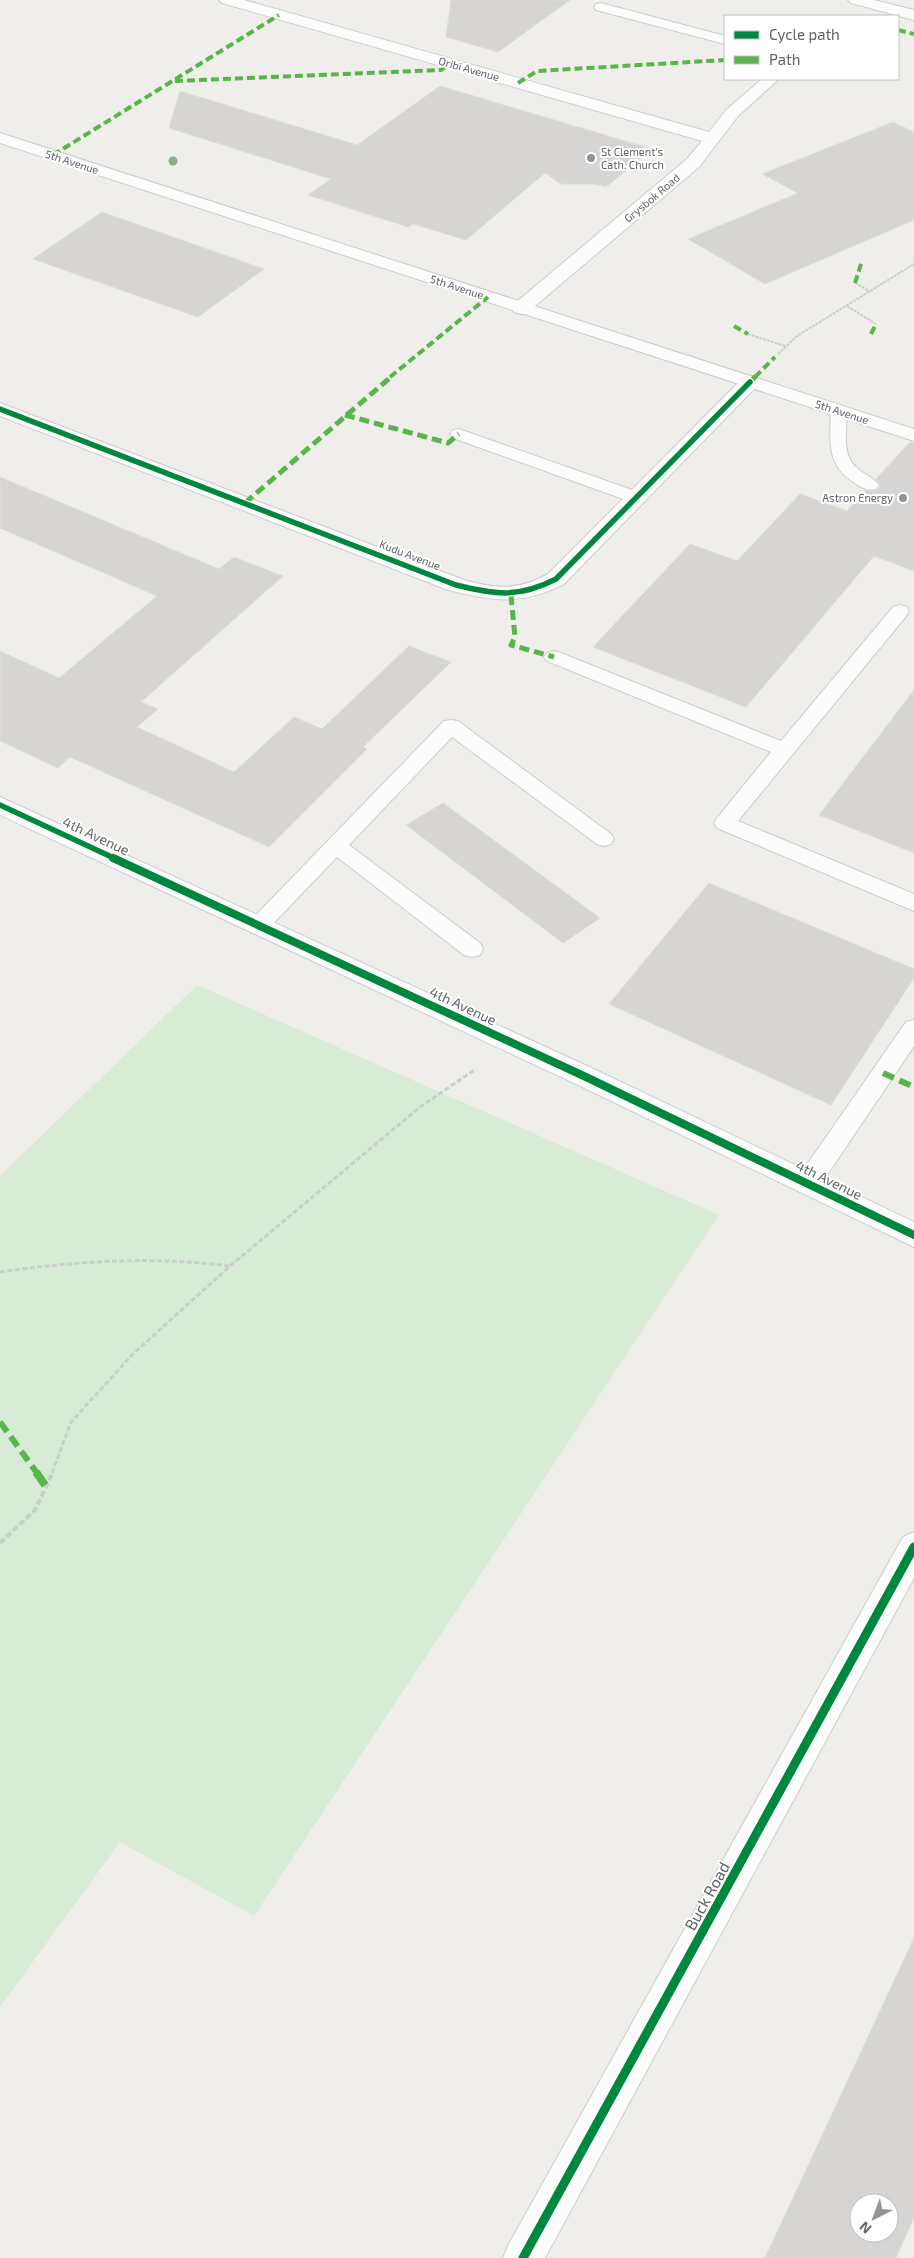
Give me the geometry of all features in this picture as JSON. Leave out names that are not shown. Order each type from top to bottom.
[{"type":"street","name":"Oribi Avenue","points":[[227,0],[711,138]]},
{"type":"street","points":[[860,3],[914,14]]},
{"type":"street","name":"Grysbok Road","points":[[521,308],[693,163],[732,113],[770,80]]},
{"type":"street","name":"5th Avenue","points":[[0,138],[914,436]]},
{"type":"street","name":"Kudu Avenue","points":[[0,409],[456,585],[482,592],[511,596],[537,590],[556,578],[750,382]]},
{"type":"street","name":"4th Avenue","points":[[0,805],[586,1077],[914,1235]]},
{"type":"street","name":"Buck Road","points":[[523,2258],[914,1547]]},
{"type":"lane","points":[[601,7],[724,40]]},
{"type":"lane","points":[[839,411],[839,454],[843,466],[852,475],[870,485]]},
{"type":"lane","points":[[459,434],[635,497]]},
{"type":"lane","points":[[900,611],[724,823],[914,903]]},
{"type":"lane","points":[[554,657],[784,750]]},
{"type":"lane","points":[[259,925],[452,726],[604,839]]},
{"type":"lane","points":[[336,846],[472,949]]},
{"type":"lane","points":[[808,1183],[914,1028]]},
{"type":"path","points":[[775,357],[797,336],[914,264]]},
{"type":"path","points":[[855,283],[870,292]]},
{"type":"path","points":[[847,306],[876,324]]},
{"type":"path","points":[[748,334],[785,346]]},
{"type":"path","points":[[0,1544],[35,1510],[47,1488],[71,1422],[132,1354],[230,1266],[420,1107],[481,1066]]},
{"type":"path","points":[[0,1272],[66,1262],[194,1260],[230,1266]]},
{"type":"green space","points":[[197,985],[719,1215],[254,1916],[120,1842],[0,2007],[0,1176]]},
{"type":"building","points":[[451,0],[570,0],[498,52],[446,37]]},
{"type":"building","points":[[440,86],[652,149],[606,187],[595,184],[561,184],[545,173],[466,240],[413,224],[408,227],[308,195],[331,179],[169,128],[180,91],[357,145]]},
{"type":"building","points":[[893,122],[914,132],[914,220],[765,284],[688,239],[798,193],[762,174]]},
{"type":"building","points":[[102,212],[264,269],[198,317],[33,259]]},
{"type":"building","points":[[910,442],[914,443],[914,571],[874,556],[746,707],[593,647],[690,544],[737,561],[800,494],[847,511],[865,491],[878,490],[881,485],[876,479]]},
{"type":"building","points":[[0,477],[219,569],[234,557],[283,576],[141,702],[158,709],[137,727],[234,772],[294,717],[322,729],[409,646],[451,662],[363,747],[367,749],[269,847],[70,757],[58,768],[0,741],[0,651],[59,678],[157,596],[0,528]]},
{"type":"building","points":[[914,690],[914,853],[819,815]]},
{"type":"building","points":[[443,803],[600,918],[563,943],[406,825]]},
{"type":"building","points":[[709,883],[914,969],[914,978],[831,1105],[609,1004]]},
{"type":"building","points":[[914,1938],[914,2217],[896,2258],[765,2258]]},
{"type":"marked path","points":[[53,155],[279,15]]},
{"type":"marked path","points":[[899,30],[914,34]]},
{"type":"marked path","points":[[518,83],[537,71],[724,60]]},
{"type":"marked path","points":[[175,81],[441,70],[451,63]]},
{"type":"marked path","points":[[855,283],[862,261]]},
{"type":"marked path","points":[[245,503],[345,415],[488,297]]},
{"type":"marked path","points":[[871,334],[876,324]]},
{"type":"marked path","points":[[734,326],[748,334]]},
{"type":"marked path","points":[[750,382],[775,357]]},
{"type":"marked path","points":[[345,415],[448,443],[459,434]]},
{"type":"marked path","points":[[511,595],[515,637],[511,645],[554,657]]},
{"type":"marked path","points":[[883,1073],[914,1087]]},
{"type":"marked path","points":[[0,1422],[47,1488]]},
{"type":"cycle path","points":[[0,409],[456,585],[484,592],[507,594],[530,591],[556,579],[750,382]]},
{"type":"cycle path","points":[[0,805],[586,1077],[914,1235]]},
{"type":"cycle path","points":[[523,2258],[914,1547]]},
{"type":"place","name":"St Clement's Cath. Church","points":[[591,158]]},
{"type":"place","name":"Astron Energy","points":[[903,498]]}]
